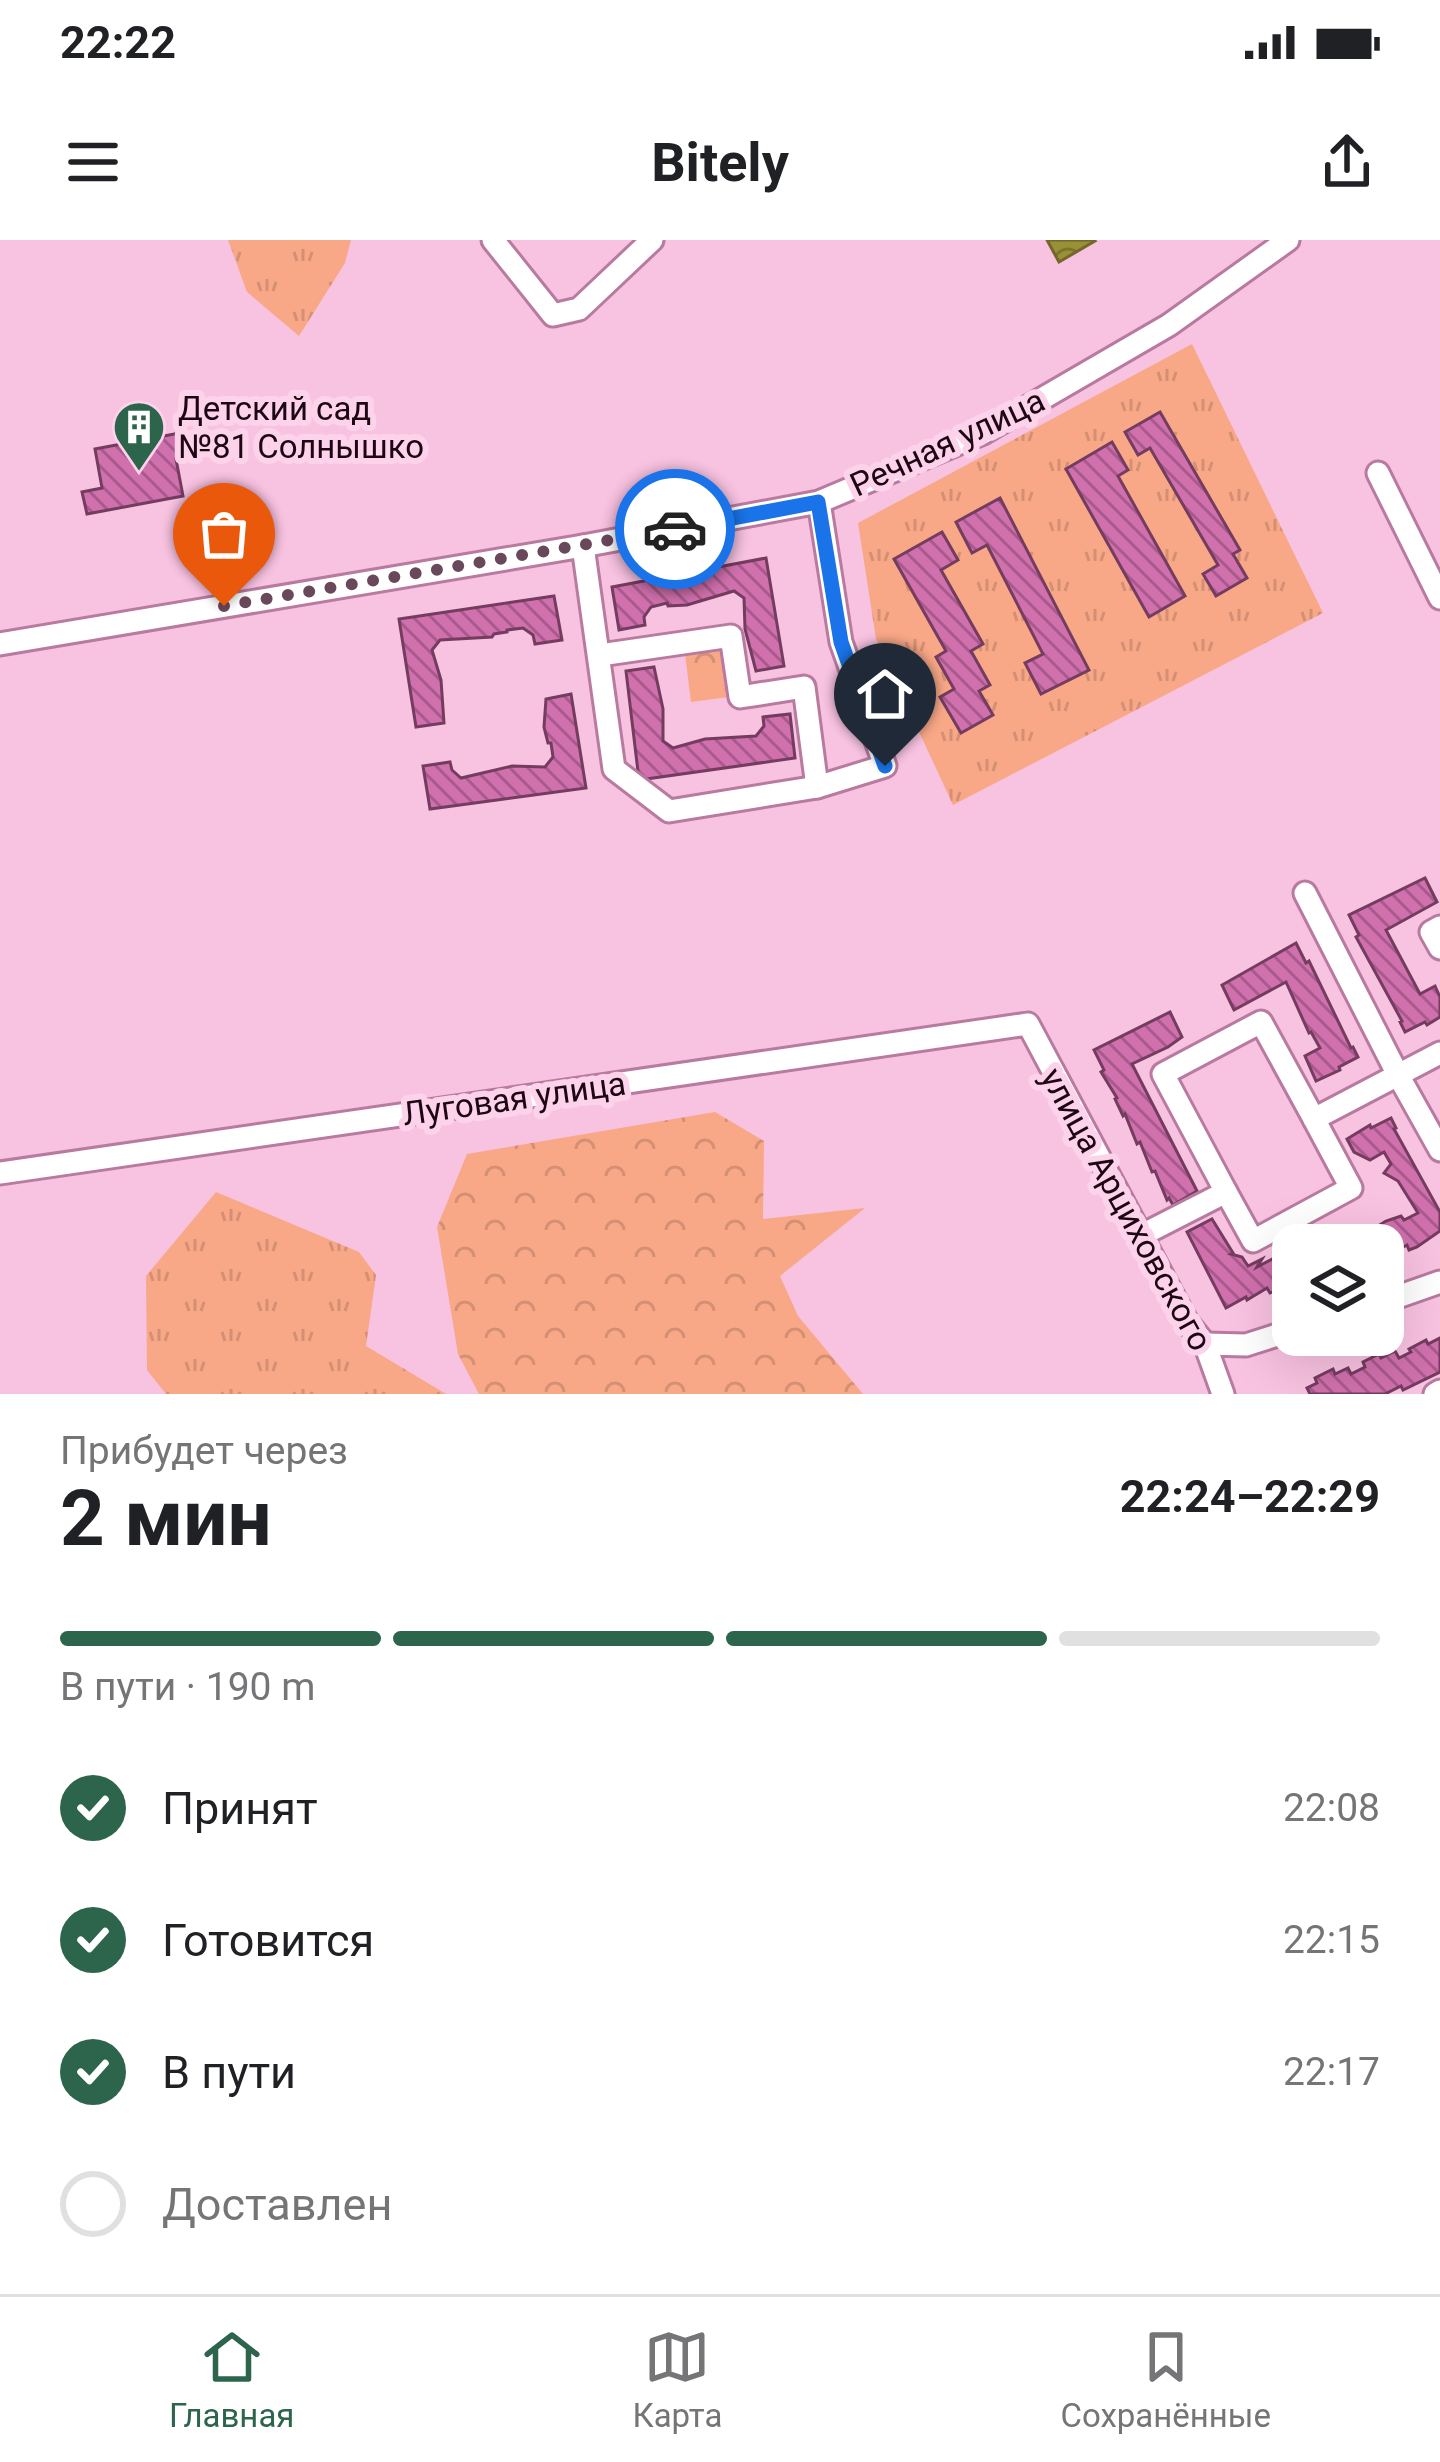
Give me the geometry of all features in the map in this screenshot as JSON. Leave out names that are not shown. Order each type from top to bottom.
[{"type":"street","points":[[493,240],[554,315],[579,309],[652,240]]},
{"type":"street","name":"Речная улица","points":[[0,644],[818,502],[983,434],[1169,325],[1288,240]]},
{"type":"street","points":[[1378,472],[1440,598]]},
{"type":"street","points":[[584,546],[614,769],[669,811],[817,787],[885,766],[841,642],[818,502]]},
{"type":"street","points":[[600,655],[731,636],[740,697],[804,687],[817,787]]},
{"type":"street","points":[[1305,893],[1440,1150]]},
{"type":"street","points":[[1440,927],[1431,932],[1440,948]]},
{"type":"street","points":[[1261,1022],[1314,1119],[1351,1188],[1253,1241],[1162,1074],[1261,1022]]},
{"type":"street","name":"Луговая улица","points":[[0,1173],[1028,1024]]},
{"type":"street","name":"улица Арциховского","points":[[1028,1024],[1187,1322],[1205,1345],[1223,1394]]},
{"type":"street","points":[[1314,1119],[1440,1053]]},
{"type":"street","points":[[1140,1236],[1226,1192]]},
{"type":"street","points":[[1404,1295],[1440,1282]]},
{"type":"street","points":[[1205,1345],[1246,1345],[1272,1337]]},
{"type":"green space","points":[[228,240],[351,240],[345,263],[299,336],[247,292]]},
{"type":"green space","points":[[1192,344],[1323,613],[953,805],[876,639],[858,523]]},
{"type":"green space","points":[[722,649],[729,697],[691,702],[685,654]]},
{"type":"green space","points":[[715,1112],[764,1141],[763,1219],[865,1208],[780,1276],[798,1316],[863,1394],[479,1394],[458,1354],[437,1227],[467,1154]]},
{"type":"green space","points":[[216,1192],[359,1252],[376,1275],[366,1346],[446,1394],[166,1394],[147,1370],[146,1276]]},
{"type":"water","points":[[1047,240],[1094,240],[1095,241],[1059,262]]},
{"type":"building","points":[[1160,412],[1240,550],[1233,554],[1247,578],[1216,596],[1203,574],[1218,565],[1150,448],[1138,455],[1125,432]]},
{"type":"building","name":"Детский сад №81 Солнышко","points":[[185,432],[190,456],[176,459],[183,496],[87,514],[82,492],[102,488],[95,449]]},
{"type":"building","points":[[1112,442],[1128,470],[1118,476],[1185,596],[1149,617],[1066,469]]},
{"type":"building","points":[[1000,498],[1089,670],[1041,694],[1025,663],[1043,654],[987,545],[972,553],[956,522]]},
{"type":"building","points":[[942,532],[958,560],[941,570],[983,644],[971,651],[990,685],[979,691],[993,715],[961,733],[940,697],[954,689],[936,657],[946,651],[894,559]]},
{"type":"building","points":[[766,558],[784,666],[756,671],[745,629],[744,598],[734,591],[687,605],[651,607],[645,625],[619,630],[612,587]]},
{"type":"building","points":[[554,596],[562,640],[535,644],[533,635],[523,628],[492,637],[440,640],[432,650],[441,680],[444,723],[416,727],[399,619]]},
{"type":"building","points":[[654,667],[663,709],[663,741],[673,748],[705,739],[756,736],[764,726],[763,717],[790,714],[795,758],[639,780],[626,671]]},
{"type":"building","points":[[571,694],[586,788],[430,809],[423,766],[450,762],[461,778],[512,766],[545,767],[553,757],[544,727],[546,699]]},
{"type":"building","points":[[1425,878],[1437,902],[1386,930],[1420,994],[1435,986],[1440,1017],[1405,1032],[1349,915]]},
{"type":"building","points":[[1296,943],[1358,1057],[1316,1081],[1305,1056],[1320,1048],[1286,982],[1234,1010],[1222,985]]},
{"type":"building","points":[[1170,1012],[1182,1037],[1132,1064],[1197,1191],[1173,1205],[1140,1142],[1137,1144],[1094,1050]]},
{"type":"building","points":[[1391,1118],[1440,1212],[1440,1231],[1409,1250],[1404,1247],[1404,1224],[1381,1224],[1418,1213],[1398,1181],[1384,1173],[1391,1164],[1384,1152],[1370,1160],[1354,1152],[1347,1139]]},
{"type":"building","points":[[1212,1219],[1231,1254],[1242,1257],[1248,1266],[1272,1259],[1272,1292],[1267,1288],[1226,1308],[1187,1232]]},
{"type":"building","points":[[1440,1338],[1440,1372],[1403,1390],[1401,1386],[1385,1394],[1310,1394],[1307,1388],[1333,1369],[1335,1374],[1348,1368],[1351,1374],[1375,1356],[1399,1358],[1426,1340],[1428,1344]]},
{"type":"way so far","points":[[224,606],[675,529]]},
{"type":"place","name":"Детский сад №81 Солнышко","points":[[139,473]]},
{"type":"route","points":[[675,529],[818,502],[841,642],[885,766]]}]
